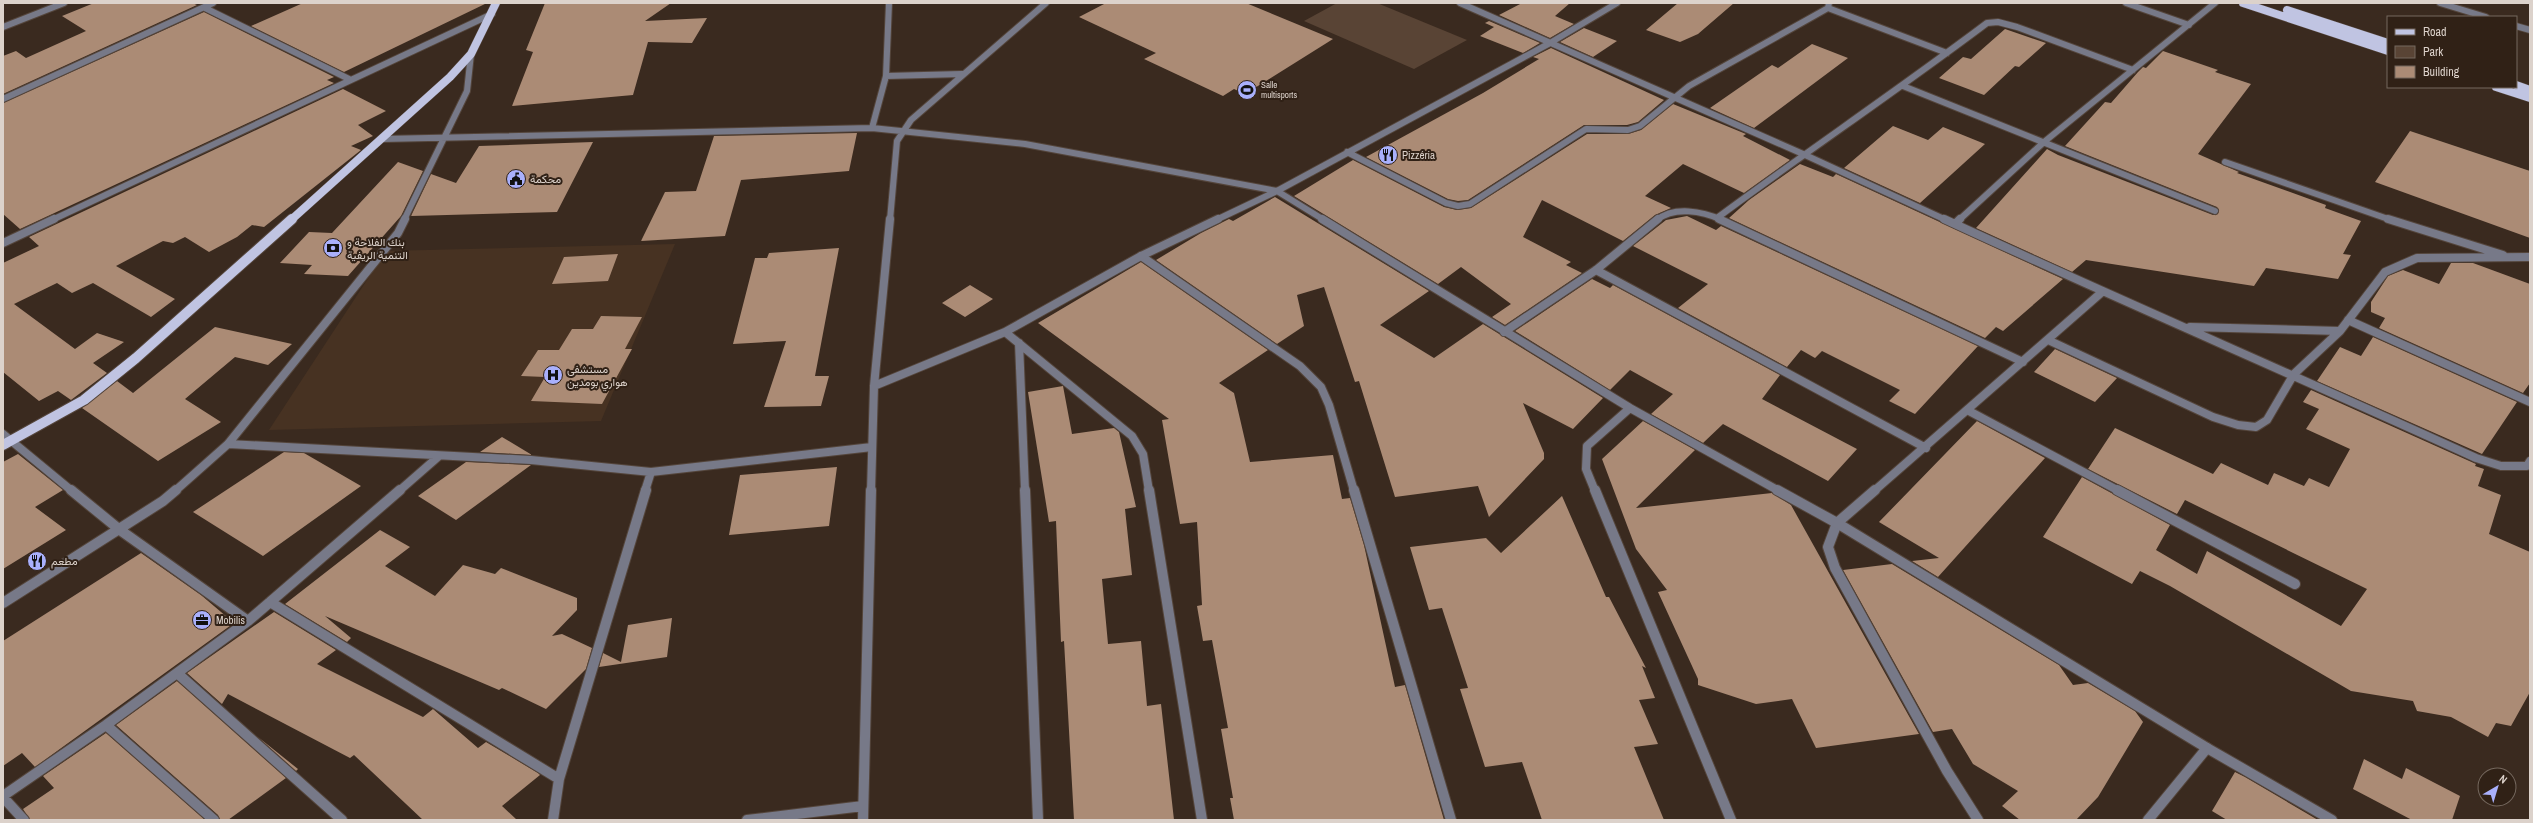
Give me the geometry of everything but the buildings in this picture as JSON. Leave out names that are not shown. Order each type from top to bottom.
[{"type":"main road","points":[[3,445],[84,400],[136,358],[382,140],[450,78],[471,54],[492,14],[496,3]]},
{"type":"main road","points":[[2242,3],[2387,51]]},
{"type":"main road","points":[[2264,3],[2387,43]]},
{"type":"main road","points":[[2517,85],[2530,90]]},
{"type":"main road","points":[[2499,88],[2530,98]]},
{"type":"street","points":[[3,27],[64,3]]},
{"type":"street","points":[[3,99],[213,3]]},
{"type":"street","points":[[872,128],[886,76],[889,3]]},
{"type":"street","points":[[863,820],[874,386],[897,141],[903,130],[962,74],[1046,3]]},
{"type":"street","points":[[1460,3],[1803,154],[2102,292],[2294,374],[2476,458],[2501,466],[2527,466],[2530,461]]},
{"type":"street","points":[[874,386],[1006,332],[1141,256],[1277,190],[1550,43],[1618,3]]},
{"type":"street","points":[[2126,3],[2189,25]]},
{"type":"street","points":[[1954,224],[2044,142],[2215,3]]},
{"type":"street","points":[[2440,3],[2483,16]]},
{"type":"street","points":[[1347,152],[1446,203],[1458,206],[1470,204],[1586,129],[1598,126],[1624,130],[1633,129],[1705,75],[1829,6],[1947,53]]},
{"type":"street","points":[[204,8],[349,79]]},
{"type":"street","points":[[3,243],[349,79],[492,14]]},
{"type":"street","points":[[1717,218],[1803,154],[1903,86],[1979,27],[1998,22],[2134,70]]},
{"type":"street","points":[[2517,26],[2530,30]]},
{"type":"street","points":[[3,603],[164,501],[228,444],[398,232],[467,91],[471,54]]},
{"type":"street","points":[[886,76],[962,74]]},
{"type":"street","points":[[1903,86],[2215,211]]},
{"type":"street","points":[[382,140],[446,136],[872,128],[903,130],[1025,144],[1277,190],[1504,332],[1630,408],[1838,523],[2207,748],[2332,820]]},
{"type":"street","points":[[2225,162],[2368,213],[2511,258]]},
{"type":"street","points":[[1504,332],[1596,270],[1666,213],[1686,211],[1717,218],[2023,362]]},
{"type":"street","points":[[1141,256],[1300,366],[1321,387],[1329,405],[1451,820]]},
{"type":"street","points":[[2048,340],[2213,417],[2238,425],[2256,427],[2267,420],[2294,374],[2340,331],[2385,272],[2400,264],[2417,258],[2530,258]]},
{"type":"street","points":[[1596,270],[1926,448]]},
{"type":"street","points":[[1978,820],[1947,771],[1834,568],[1828,547],[1838,523],[1969,411],[2102,292]]},
{"type":"street","points":[[2348,320],[2530,402]]},
{"type":"street","points":[[2185,327],[2340,331]]},
{"type":"street","points":[[1006,332],[1115,420],[1132,436],[1143,454],[1202,820]]},
{"type":"street","points":[[1019,343],[1038,820]]},
{"type":"street","points":[[1630,408],[1587,446],[1586,469],[1731,820]]},
{"type":"street","points":[[1969,411],[2295,584]]},
{"type":"street","points":[[3,434],[120,530],[248,621]]},
{"type":"street","points":[[228,444],[531,460],[651,472],[872,447]]},
{"type":"street","points":[[24,820],[3,796],[106,725],[248,621],[439,456]]},
{"type":"street","points":[[552,820],[559,779],[651,472]]},
{"type":"street","points":[[270,602],[559,779]]},
{"type":"street","points":[[177,673],[342,820]]},
{"type":"street","points":[[106,725],[214,820]]},
{"type":"street","points":[[2148,820],[2207,748]]},
{"type":"street","points":[[747,820],[863,806]]},
{"type":"shaded area","points":[[675,244],[601,421],[269,430],[386,251]]},
{"type":"green space","points":[[1337,3],[1377,3],[1467,40],[1414,69],[1304,21]]},
{"type":"place","name":"Salle multisports","points":[[1247,90]]},
{"type":"place","name":"Pizzéria","points":[[1388,155]]},
{"type":"place","name":"محكمة","points":[[516,179]]},
{"type":"place","name":"بنك الفلاحة و التنمية الريفية","points":[[333,248]]},
{"type":"place","name":"مستشفى هواري بومدين","points":[[553,375]]},
{"type":"place","name":"مطعم","points":[[37,561]]},
{"type":"place","name":"Mobilis","points":[[202,620]]}]
